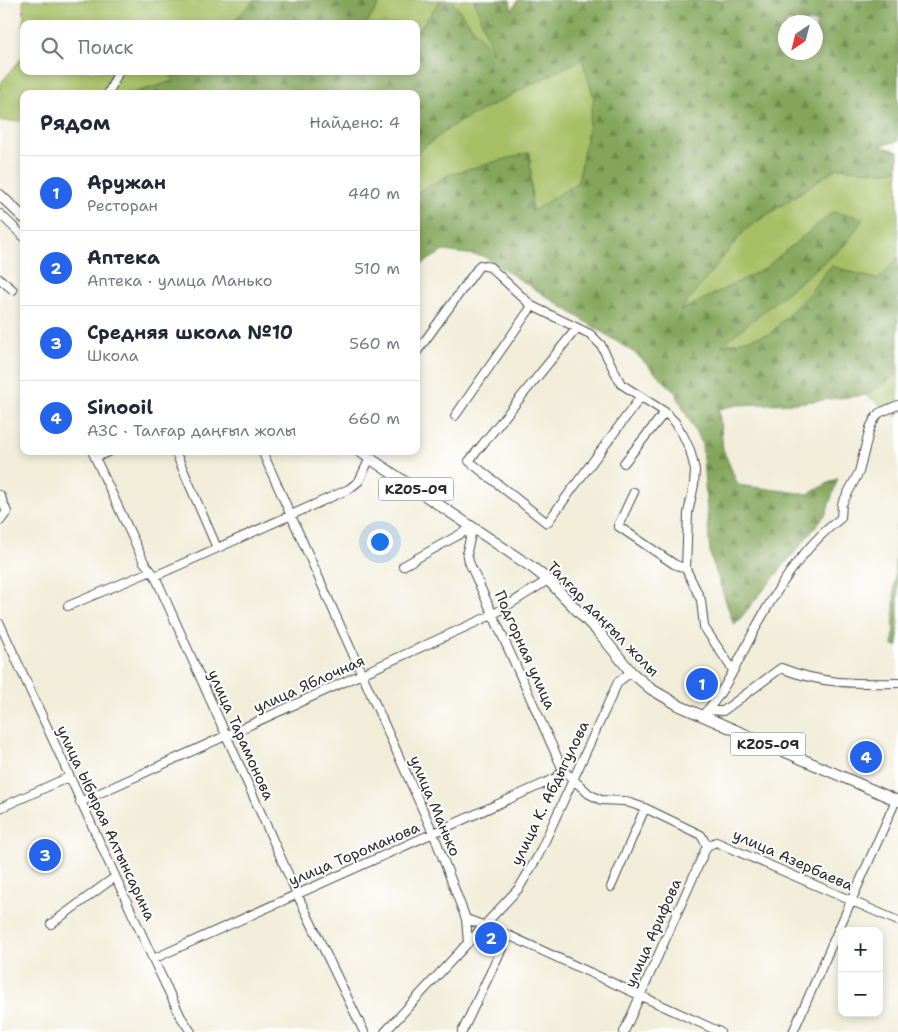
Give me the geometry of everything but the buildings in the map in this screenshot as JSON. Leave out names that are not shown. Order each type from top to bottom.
[{"type":"main road","points":[[0,195],[20,214]]},
{"type":"main road","name":"Талғар даңғыл жолы","points":[[365,455],[548,580],[601,635],[630,672],[662,696],[705,713],[897,801]]},
{"type":"street","points":[[110,90],[117,75]]},
{"type":"street","points":[[0,214],[20,233]]},
{"type":"street","points":[[420,347],[480,265],[490,267],[532,306],[590,334],[601,345],[621,384],[640,398],[665,412],[675,422],[690,450],[694,470],[686,533],[686,569],[701,600],[704,627],[733,670]]},
{"type":"street","points":[[0,279],[13,290]]},
{"type":"street","points":[[456,416],[532,306]]},
{"type":"street","points":[[577,328],[469,461],[547,523],[640,398]]},
{"type":"street","points":[[705,713],[733,670],[761,619],[795,568],[811,546],[841,518],[842,504],[859,472],[870,428],[874,420],[879,413],[898,405]]},
{"type":"street","points":[[624,463],[665,412]]},
{"type":"street","name":"улица Тарамонова","points":[[93,455],[152,574],[297,894],[364,1032]]},
{"type":"street","points":[[177,455],[217,548]]},
{"type":"street","name":"улица Манько","points":[[264,455],[434,835],[466,919],[468,942]]},
{"type":"street","points":[[68,606],[217,548],[291,516],[355,485],[370,458]]},
{"type":"street","points":[[634,492],[618,526],[674,564],[686,569]]},
{"type":"street","points":[[0,495],[8,512],[0,521]]},
{"type":"street","points":[[403,566],[473,527]]},
{"type":"street","name":"Подгорная улица","points":[[473,527],[467,556],[563,770],[573,781]]},
{"type":"street","name":"улица Яблочная","points":[[80,802],[494,614],[548,580]]},
{"type":"street","name":"улица Ыбырая Алтынсарина","points":[[0,624],[153,959],[181,1017],[191,1032]]},
{"type":"street","points":[[705,713],[723,711],[781,668],[806,678],[850,683],[898,683]]},
{"type":"street","name":"улица К. Абдыгулова","points":[[385,1032],[519,888],[538,856],[618,682],[630,672]]},
{"type":"street","name":"улица Тороманова","points":[[153,959],[434,835],[556,778],[563,770]]},
{"type":"street","points":[[0,808],[69,777]]},
{"type":"street","points":[[573,781],[584,791],[601,800],[624,801],[645,808],[701,835],[707,846]]},
{"type":"street","points":[[793,1032],[897,801]]},
{"type":"street","points":[[611,887],[645,808]]},
{"type":"street","name":"улица Азербаева","points":[[707,846],[716,842],[898,922]]},
{"type":"street","name":"улица Арифова","points":[[624,1032],[707,846]]},
{"type":"street","points":[[51,924],[115,877]]},
{"type":"street","points":[[466,919],[508,936],[720,1032]]},
{"type":"street","points":[[462,1032],[508,936]]},
{"type":"green space","points":[[23,0],[254,0],[235,20],[24,20]]},
{"type":"green space","points":[[254,0],[382,0],[369,20],[235,20]]},
{"type":"green space","points":[[382,0],[441,0],[420,28],[420,20],[369,20]]},
{"type":"green space","points":[[441,0],[451,0],[493,53],[474,0],[510,0],[512,10],[518,0],[898,0],[898,141],[879,146],[898,151],[898,169],[885,172],[837,168],[746,229],[680,311],[764,269],[833,212],[864,218],[845,245],[721,346],[770,334],[810,292],[831,266],[878,280],[898,257],[898,374],[866,395],[797,403],[737,405],[719,409],[723,449],[738,485],[808,494],[838,478],[826,514],[734,626],[710,554],[702,445],[675,392],[636,354],[483,256],[443,251],[420,265],[420,191],[448,175],[530,152],[532,212],[578,182],[594,98],[582,59],[455,124],[420,150],[420,90],[143,90],[173,81],[170,75],[420,75],[420,28]]},
{"type":"green space","points":[[451,0],[474,0],[494,55]]},
{"type":"green space","points":[[582,58],[594,98],[578,182],[532,212],[530,152],[420,192],[420,150],[455,124]]},
{"type":"green space","points":[[20,60],[20,75],[170,75],[173,81],[144,90],[20,90],[20,121],[0,121],[0,84]]},
{"type":"green space","points":[[837,168],[885,172],[898,169],[898,257],[879,280],[831,266],[810,292],[770,334],[720,346],[845,245],[833,212],[764,269],[679,312],[746,229]]},
{"type":"green space","points":[[898,374],[898,417],[866,395]]},
{"type":"green space","points":[[898,525],[898,646],[893,646],[896,526]]},
{"type":"place","name":"Аружан","points":[[702,684]]},
{"type":"place","name":"Sinooil","points":[[866,757]]},
{"type":"place","name":"Средняя школа №10","points":[[45,855]]},
{"type":"place","name":"Аптека","points":[[491,938]]}]
